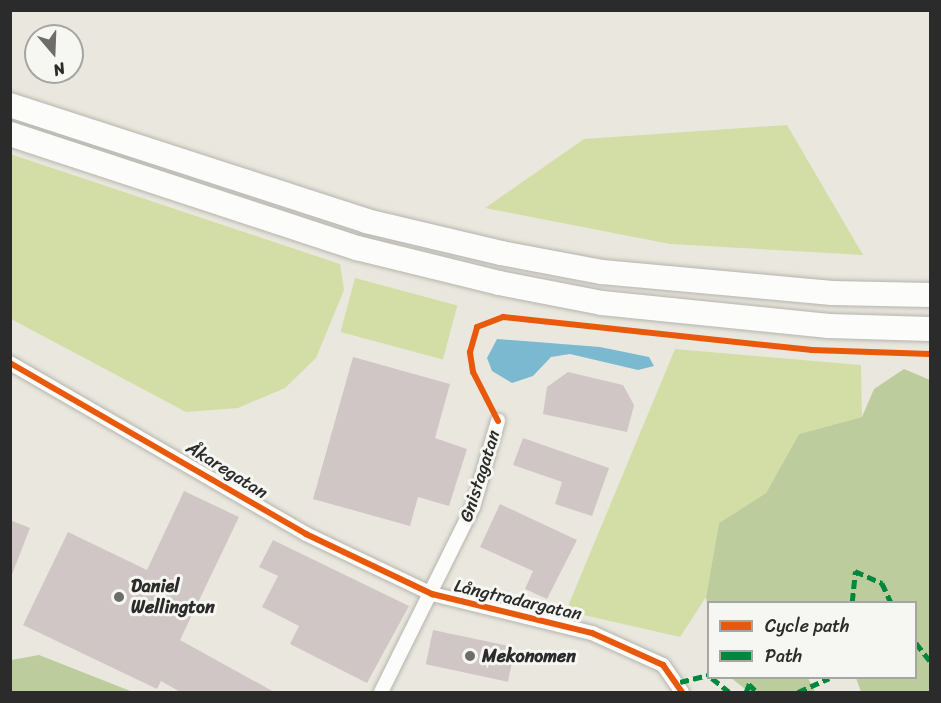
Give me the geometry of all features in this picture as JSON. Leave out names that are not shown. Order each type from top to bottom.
[{"type":"highway","points":[[10,105],[366,221],[501,253],[602,272],[832,293],[930,295]]},
{"type":"highway","points":[[10,135],[357,248],[500,283],[602,303],[829,326],[930,329]]},
{"type":"street","name":"Åkaregatan","points":[[10,363],[63,388],[266,512],[432,594]]},
{"type":"street","name":"Gnistagatan","points":[[381,693],[432,594],[473,507],[498,421]]},
{"type":"street","name":"Långtradargatan","points":[[432,594],[592,633],[663,665],[682,693]]},
{"type":"green space","points":[[787,125],[863,255],[670,244],[485,208],[584,139]]},
{"type":"green space","points":[[10,154],[340,264],[344,290],[316,358],[285,388],[238,408],[186,412],[11,319]]},
{"type":"green space","points":[[355,278],[457,305],[443,360],[341,332]]},
{"type":"green space","points":[[675,349],[861,365],[862,417],[799,434],[766,493],[719,523],[706,597],[680,637],[566,611]]},
{"type":"green space","points":[[904,369],[930,380],[930,692],[861,692],[856,679],[917,679],[917,601],[707,601],[707,603],[706,597],[719,523],[766,493],[799,434],[862,417],[874,389]]},
{"type":"green space","points":[[39,655],[133,692],[11,692],[11,660]]},
{"type":"green space","points":[[732,679],[808,679],[815,692],[749,692]]},
{"type":"water","points":[[497,339],[600,347],[649,357],[654,366],[638,370],[570,354],[551,357],[533,376],[512,383],[492,371],[487,358]]},
{"type":"building","points":[[353,357],[450,384],[435,438],[467,449],[449,506],[418,497],[410,526],[313,499]]},
{"type":"building","points":[[568,372],[623,385],[634,405],[627,432],[543,414],[547,387]]},
{"type":"building","points":[[523,438],[609,468],[592,516],[555,504],[562,482],[513,465]]},
{"type":"building","name":"Daniel Wellington","points":[[184,491],[239,517],[180,640],[276,693],[182,693],[161,681],[157,689],[23,625],[68,532],[147,570]]},
{"type":"building","points":[[500,504],[577,540],[547,599],[525,589],[533,571],[480,547]]},
{"type":"building","points":[[10,520],[30,528],[11,577],[10,577]]},
{"type":"building","points":[[273,540],[409,606],[367,683],[290,644],[299,626],[262,607],[278,576],[259,567]]},
{"type":"building","name":"Mekonomen","points":[[433,630],[515,647],[508,682],[426,664]]},
{"type":"marked path","points":[[852,601],[855,571],[882,583],[891,601]]},
{"type":"marked path","points":[[917,644],[930,661]]},
{"type":"marked path","points":[[680,682],[707,675]]},
{"type":"marked path","points":[[713,679],[729,692]]},
{"type":"marked path","points":[[798,692],[827,679]]},
{"type":"marked path","points":[[746,692],[749,684],[757,692]]},
{"type":"cycle path","points":[[498,421],[473,372],[470,352],[477,327],[503,317],[812,350],[930,354]]},
{"type":"cycle path","points":[[10,363],[306,534],[432,594],[592,633],[663,665],[682,692]]},
{"type":"place","name":"Daniel Wellington","points":[[119,597]]},
{"type":"place","name":"Mekonomen","points":[[470,656]]}]
